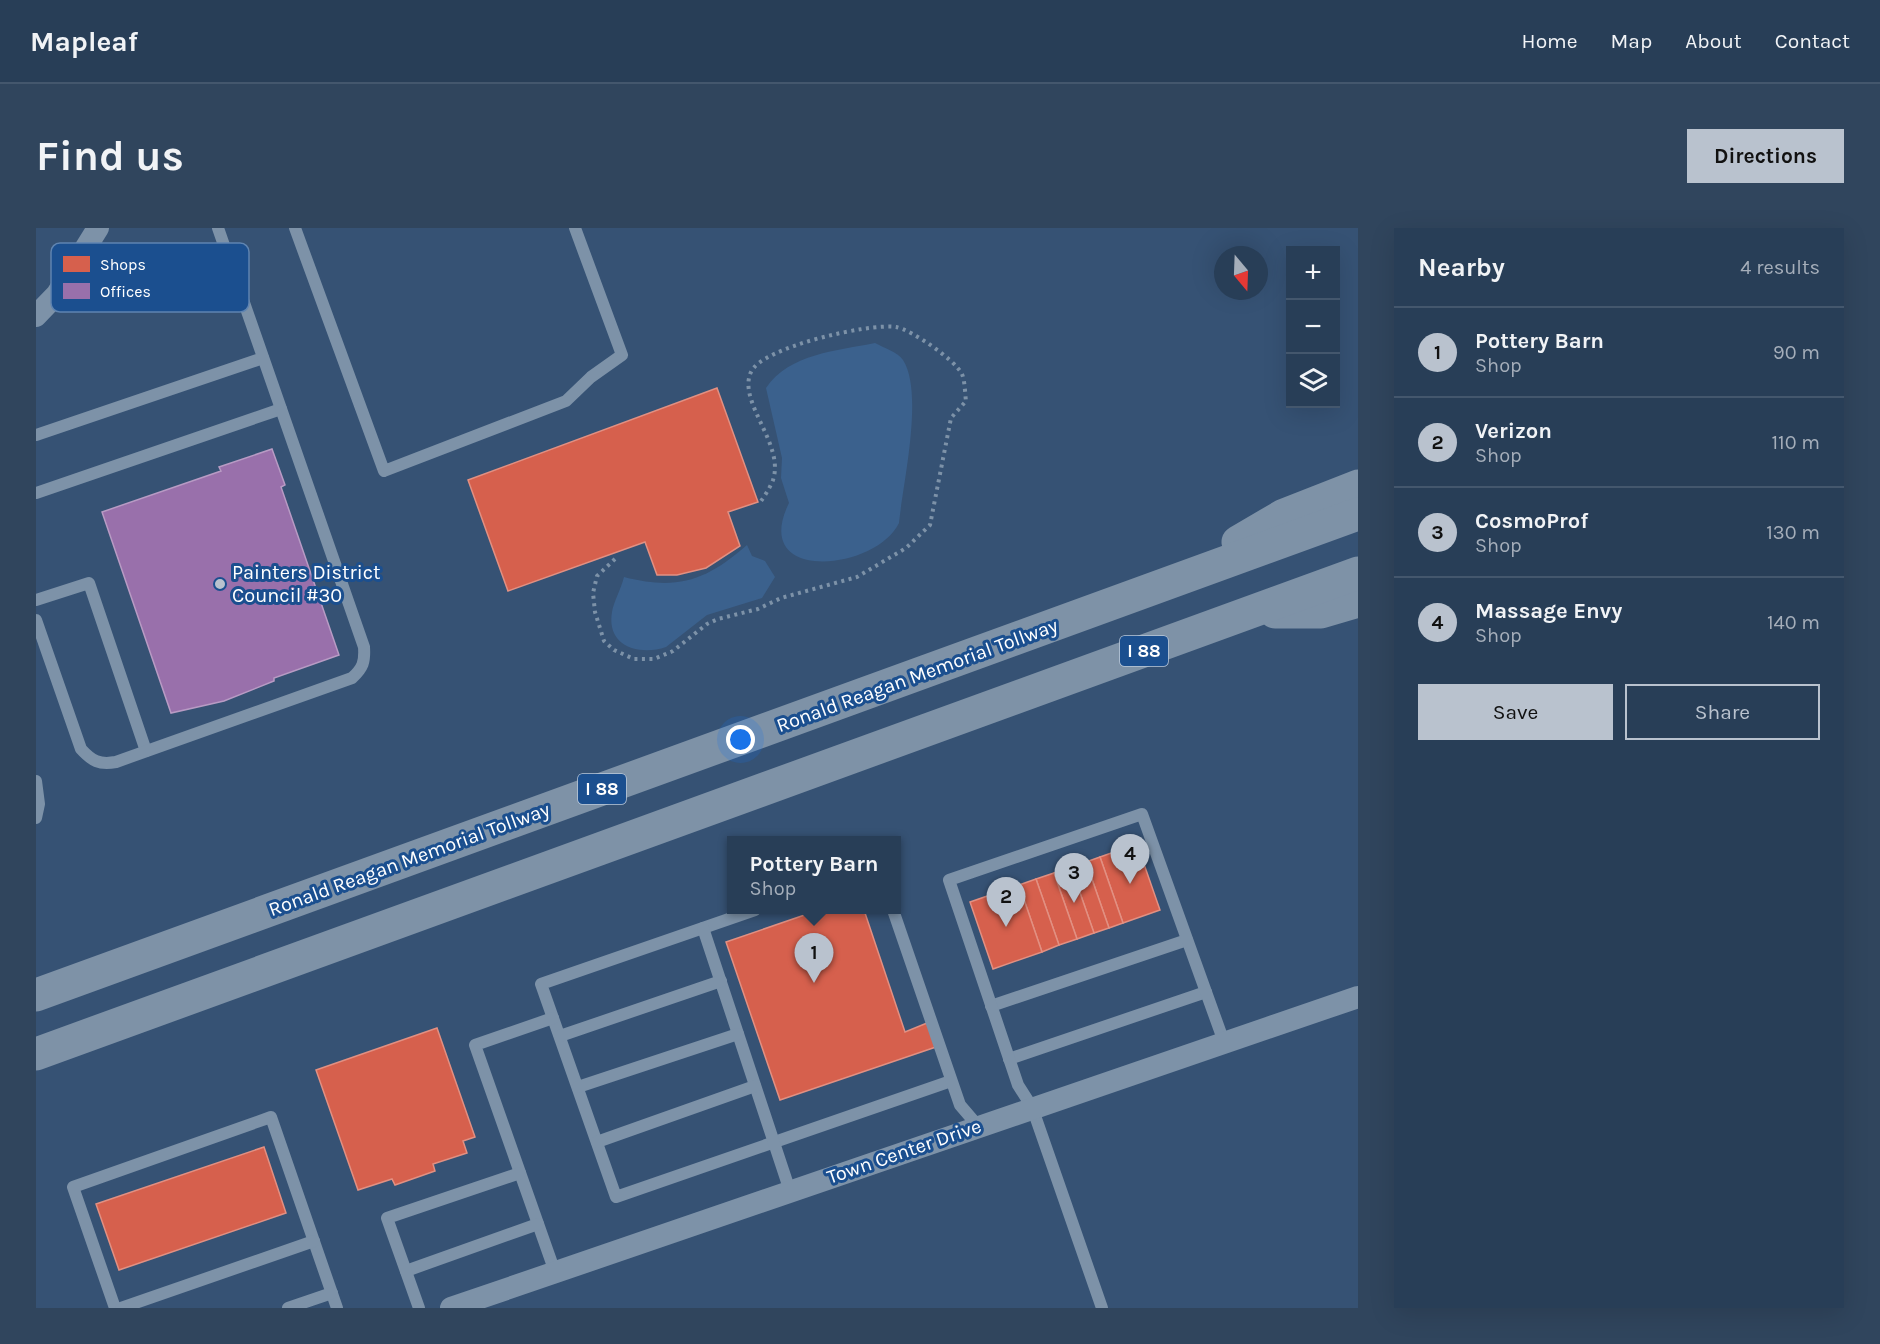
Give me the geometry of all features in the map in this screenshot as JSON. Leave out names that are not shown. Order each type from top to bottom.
[{"type":"highway","points":[[1168,583],[1284,514],[1358,486]]},
{"type":"highway","name":"Ronald Reagan Memorial Tollway","points":[[36,995],[1358,514]]},
{"type":"highway","name":"I 88","points":[[36,1054],[1358,573]]},
{"type":"highway","points":[[1252,612],[1321,612],[1358,601]]},
{"type":"street","points":[[89,243],[98,228]]},
{"type":"street","points":[[36,316],[51,300]]},
{"type":"street","name":"Town Center Drive","points":[[451,1308],[1358,997]]},
{"type":"lane","points":[[218,228],[223,243]]},
{"type":"lane","points":[[295,228],[384,471],[566,401],[591,377],[622,356],[575,228]]},
{"type":"lane","points":[[36,620],[81,749],[92,760],[101,764],[147,752],[352,678],[361,670],[365,660],[364,647],[247,312]]},
{"type":"lane","points":[[36,435],[263,358]]},
{"type":"lane","points":[[36,494],[281,409]]},
{"type":"lane","points":[[36,600],[89,583],[147,752]]},
{"type":"lane","points":[[36,781],[39,804],[36,818]]},
{"type":"lane","points":[[1102,1308],[1032,1107],[1018,1085],[949,880],[1142,814],[1224,1042]]},
{"type":"lane","points":[[741,914],[541,984],[616,1197],[951,1081]]},
{"type":"lane","points":[[895,914],[960,1105],[978,1126]]},
{"type":"lane","points":[[703,928],[790,1191]]},
{"type":"lane","points":[[991,1006],[1187,940]]},
{"type":"lane","points":[[560,1036],[721,981]]},
{"type":"lane","points":[[1009,1059],[1206,992]]},
{"type":"lane","points":[[553,1018],[475,1045],[555,1272]]},
{"type":"lane","points":[[578,1087],[738,1034]]},
{"type":"lane","points":[[597,1142],[755,1086]]},
{"type":"lane","points":[[115,1308],[73,1187],[271,1117],[337,1308]]},
{"type":"lane","points":[[419,1308],[387,1218],[520,1173]]},
{"type":"lane","points":[[406,1271],[538,1224]]},
{"type":"lane","points":[[121,1308],[314,1241]]},
{"type":"lane","points":[[288,1308],[332,1293]]},
{"type":"path","points":[[615,559],[597,576],[592,593],[595,612],[604,642],[614,650],[634,659],[654,658],[672,651],[707,624],[718,619],[758,609],[781,597],[857,577],[882,564],[906,548],[930,525],[951,418],[966,401],[962,374],[935,347],[896,327],[838,333],[803,342],[771,355],[752,370],[747,386],[774,457],[773,480],[759,504]]},
{"type":"water","points":[[875,343],[901,357],[909,375],[912,394],[910,439],[899,523],[886,539],[866,552],[844,559],[820,561],[800,558],[786,547],[781,529],[789,503],[781,478],[782,458],[766,388],[776,376],[801,360]]},
{"type":"water","points":[[747,545],[752,556],[765,561],[775,577],[762,598],[707,615],[666,647],[656,650],[627,646],[614,634],[612,612],[624,577],[660,583],[691,579],[718,567]]},
{"type":"building: Shops","points":[[717,388],[758,502],[728,512],[740,546],[706,568],[677,575],[657,575],[645,542],[508,591],[468,480]]},
{"type":"building: Shops","points":[[1137,844],[1160,910],[1123,923],[1100,857]]},
{"type":"building: Shops","points":[[1100,857],[1123,923],[1109,928],[1086,862]]},
{"type":"building: Shops","points":[[1086,862],[1109,928],[1094,933],[1071,867]]},
{"type":"building: Shops","points":[[1071,867],[1094,933],[1077,939],[1054,873]]},
{"type":"building: Shops","points":[[1054,873],[1077,939],[1059,945],[1036,879]]},
{"type":"building: Shops","points":[[1036,879],[1059,945],[1042,952],[1019,885]]},
{"type":"building: Shops","points":[[1019,885],[1042,952],[993,969],[970,902]]},
{"type":"building: Shops","points":[[807,914],[865,914],[905,1032],[927,1023],[936,1047],[780,1100],[726,942]]},
{"type":"building: Shops","points":[[437,1028],[475,1137],[463,1141],[467,1153],[433,1164],[435,1171],[395,1185],[392,1179],[358,1190],[316,1070]]},
{"type":"building: Shops","points":[[264,1147],[286,1213],[119,1270],[96,1204]]},
{"type":"building: Offices","name":"Painters District Council #30","points":[[272,449],[285,485],[281,487],[339,655],[274,678],[274,681],[224,701],[171,713],[102,512],[221,471],[219,467]]},
{"type":"place","name":"Painters District Council #30","points":[[220,584]]},
{"type":"place","name":"Massage Envy","points":[[1130,884]]},
{"type":"place","name":"CosmoProf","points":[[1074,903]]},
{"type":"place","name":"Verizon","points":[[1006,927]]},
{"type":"place","name":"Pottery Barn","points":[[814,983]]}]
